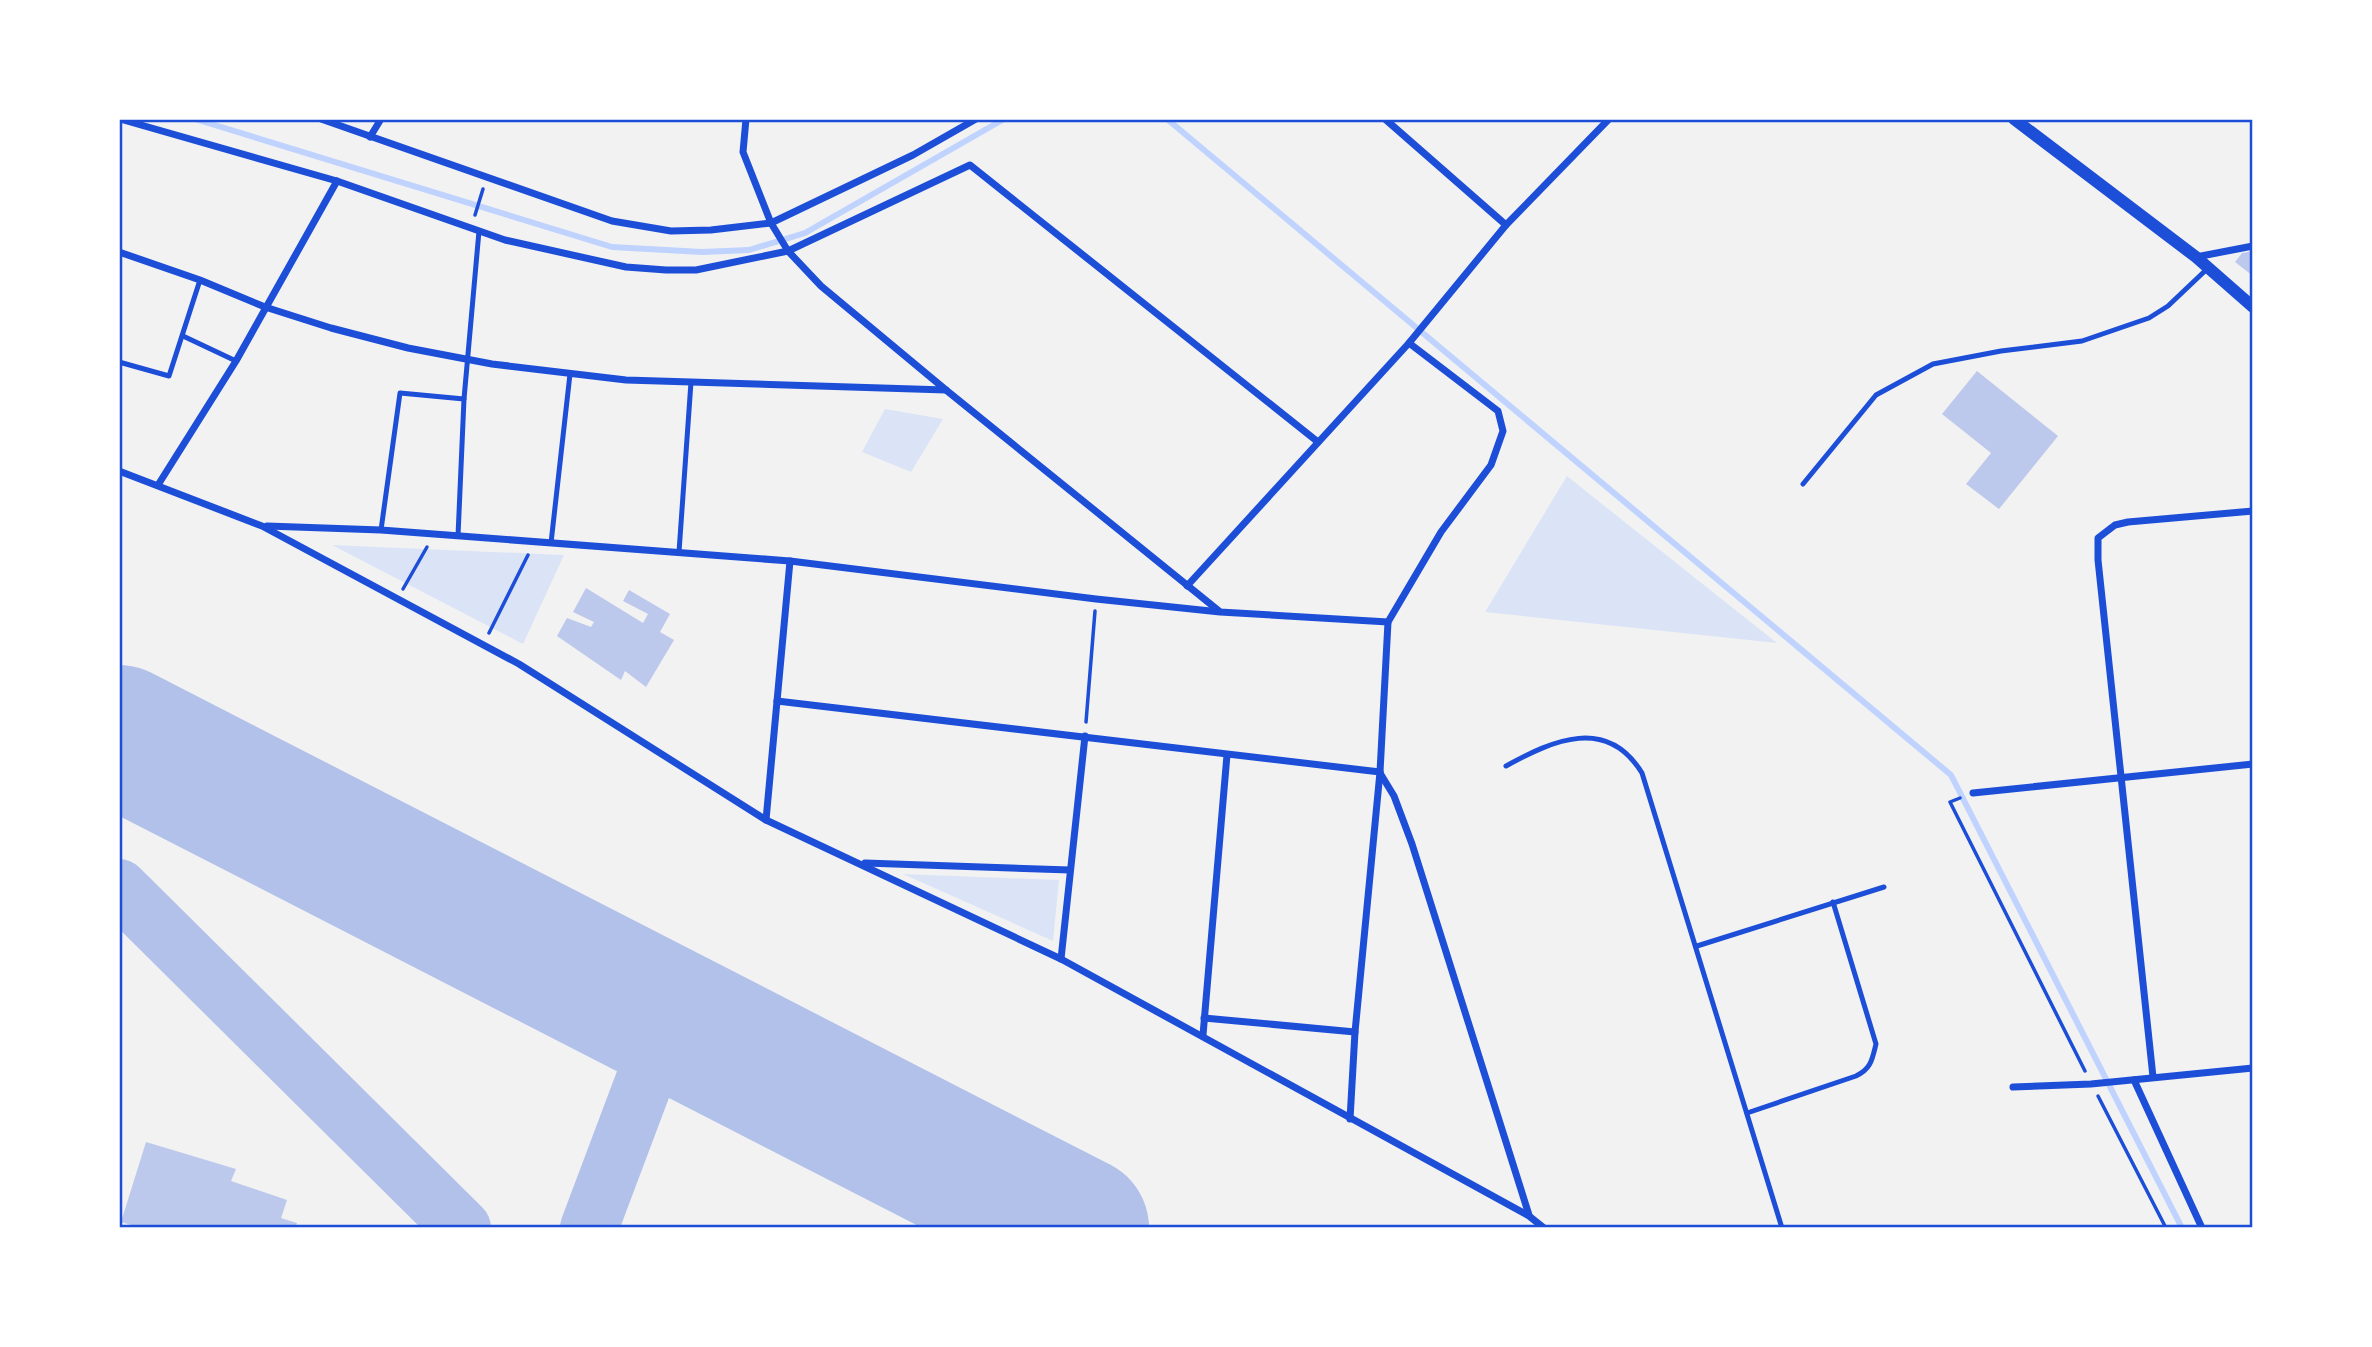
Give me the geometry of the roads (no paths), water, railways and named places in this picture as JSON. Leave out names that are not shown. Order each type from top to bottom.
[{"type":"street","points":[[120,119],[337,181],[479,231],[591,260],[666,270],[696,270],[788,251],[970,165],[1318,442]]},
{"type":"street","points":[[321,119],[612,221],[671,231],[711,230],[771,223],[877,173],[976,119]]},
{"type":"street","points":[[370,137],[381,119]]},
{"type":"street","points":[[746,119],[743,152],[771,223],[788,251],[821,286],[1220,611]]},
{"type":"street","points":[[1385,119],[1506,225]]},
{"type":"street","points":[[1187,586],[1409,343],[1506,225],[1609,119]]},
{"type":"street","points":[[2014,119],[2196,257],[2253,307]]},
{"type":"street","points":[[158,485],[236,361],[337,181]]},
{"type":"street","points":[[2196,257],[2253,246]]},
{"type":"street","points":[[119,252],[200,280],[265,307],[408,348],[467,357],[492,364],[691,382],[946,390]]},
{"type":"street","points":[[1350,1119],[1355,1032],[1380,772],[1388,622],[1441,533],[1491,465],[1503,431],[1498,411],[1409,343]]},
{"type":"street","points":[[119,471],[262,526],[484,645],[766,820],[1061,959],[1529,1216],[1544,1228]]},
{"type":"street","points":[[2153,1077],[2098,560],[2098,538],[2115,525],[2128,522],[2253,511]]},
{"type":"street","points":[[262,526],[380,530],[790,561],[1096,599],[1220,611],[1388,622]]},
{"type":"street","points":[[766,820],[790,561]]},
{"type":"street","points":[[777,701],[1380,772]]},
{"type":"street","points":[[1061,959],[1085,736]]},
{"type":"street","points":[[1203,1035],[1227,755]]},
{"type":"street","points":[[1973,793],[2253,764]]},
{"type":"street","points":[[1380,772],[1394,796],[1412,844],[1529,1216]]},
{"type":"street","points":[[861,863],[1070,870]]},
{"type":"street","points":[[1205,1018],[1355,1032]]},
{"type":"street","points":[[2013,1087],[2091,1084],[2253,1068]]},
{"type":"street","points":[[2134,1080],[2202,1228]]},
{"type":"lane","points":[[457,536],[467,357],[479,231]]},
{"type":"lane","points":[[1803,484],[1876,395],[1933,364],[2001,351],[2082,341],[2127,326],[2149,318],[2168,306],[2207,269]]},
{"type":"lane","points":[[119,362],[169,376],[200,280]]},
{"type":"lane","points":[[183,336],[236,361]]},
{"type":"lane","points":[[551,543],[570,373]]},
{"type":"lane","points":[[679,552],[691,382]]},
{"type":"lane","points":[[380,530],[400,393],[464,399]]},
{"type":"lane","points":[[1506,765],[1546,744],[1563,739],[1600,740],[1619,746],[1631,755],[1650,792],[1782,1228]]},
{"type":"lane","points":[[1697,946],[1884,887]]},
{"type":"lane","points":[[1747,1112],[1856,1076],[1866,1071],[1872,1062],[1876,1044],[1833,902]]},
{"type":"waterway","points":[[195,119],[612,247],[702,252],[749,250],[805,233],[1004,119]]},
{"type":"waterway","points":[[1167,119],[1951,775],[2182,1228]]}]
